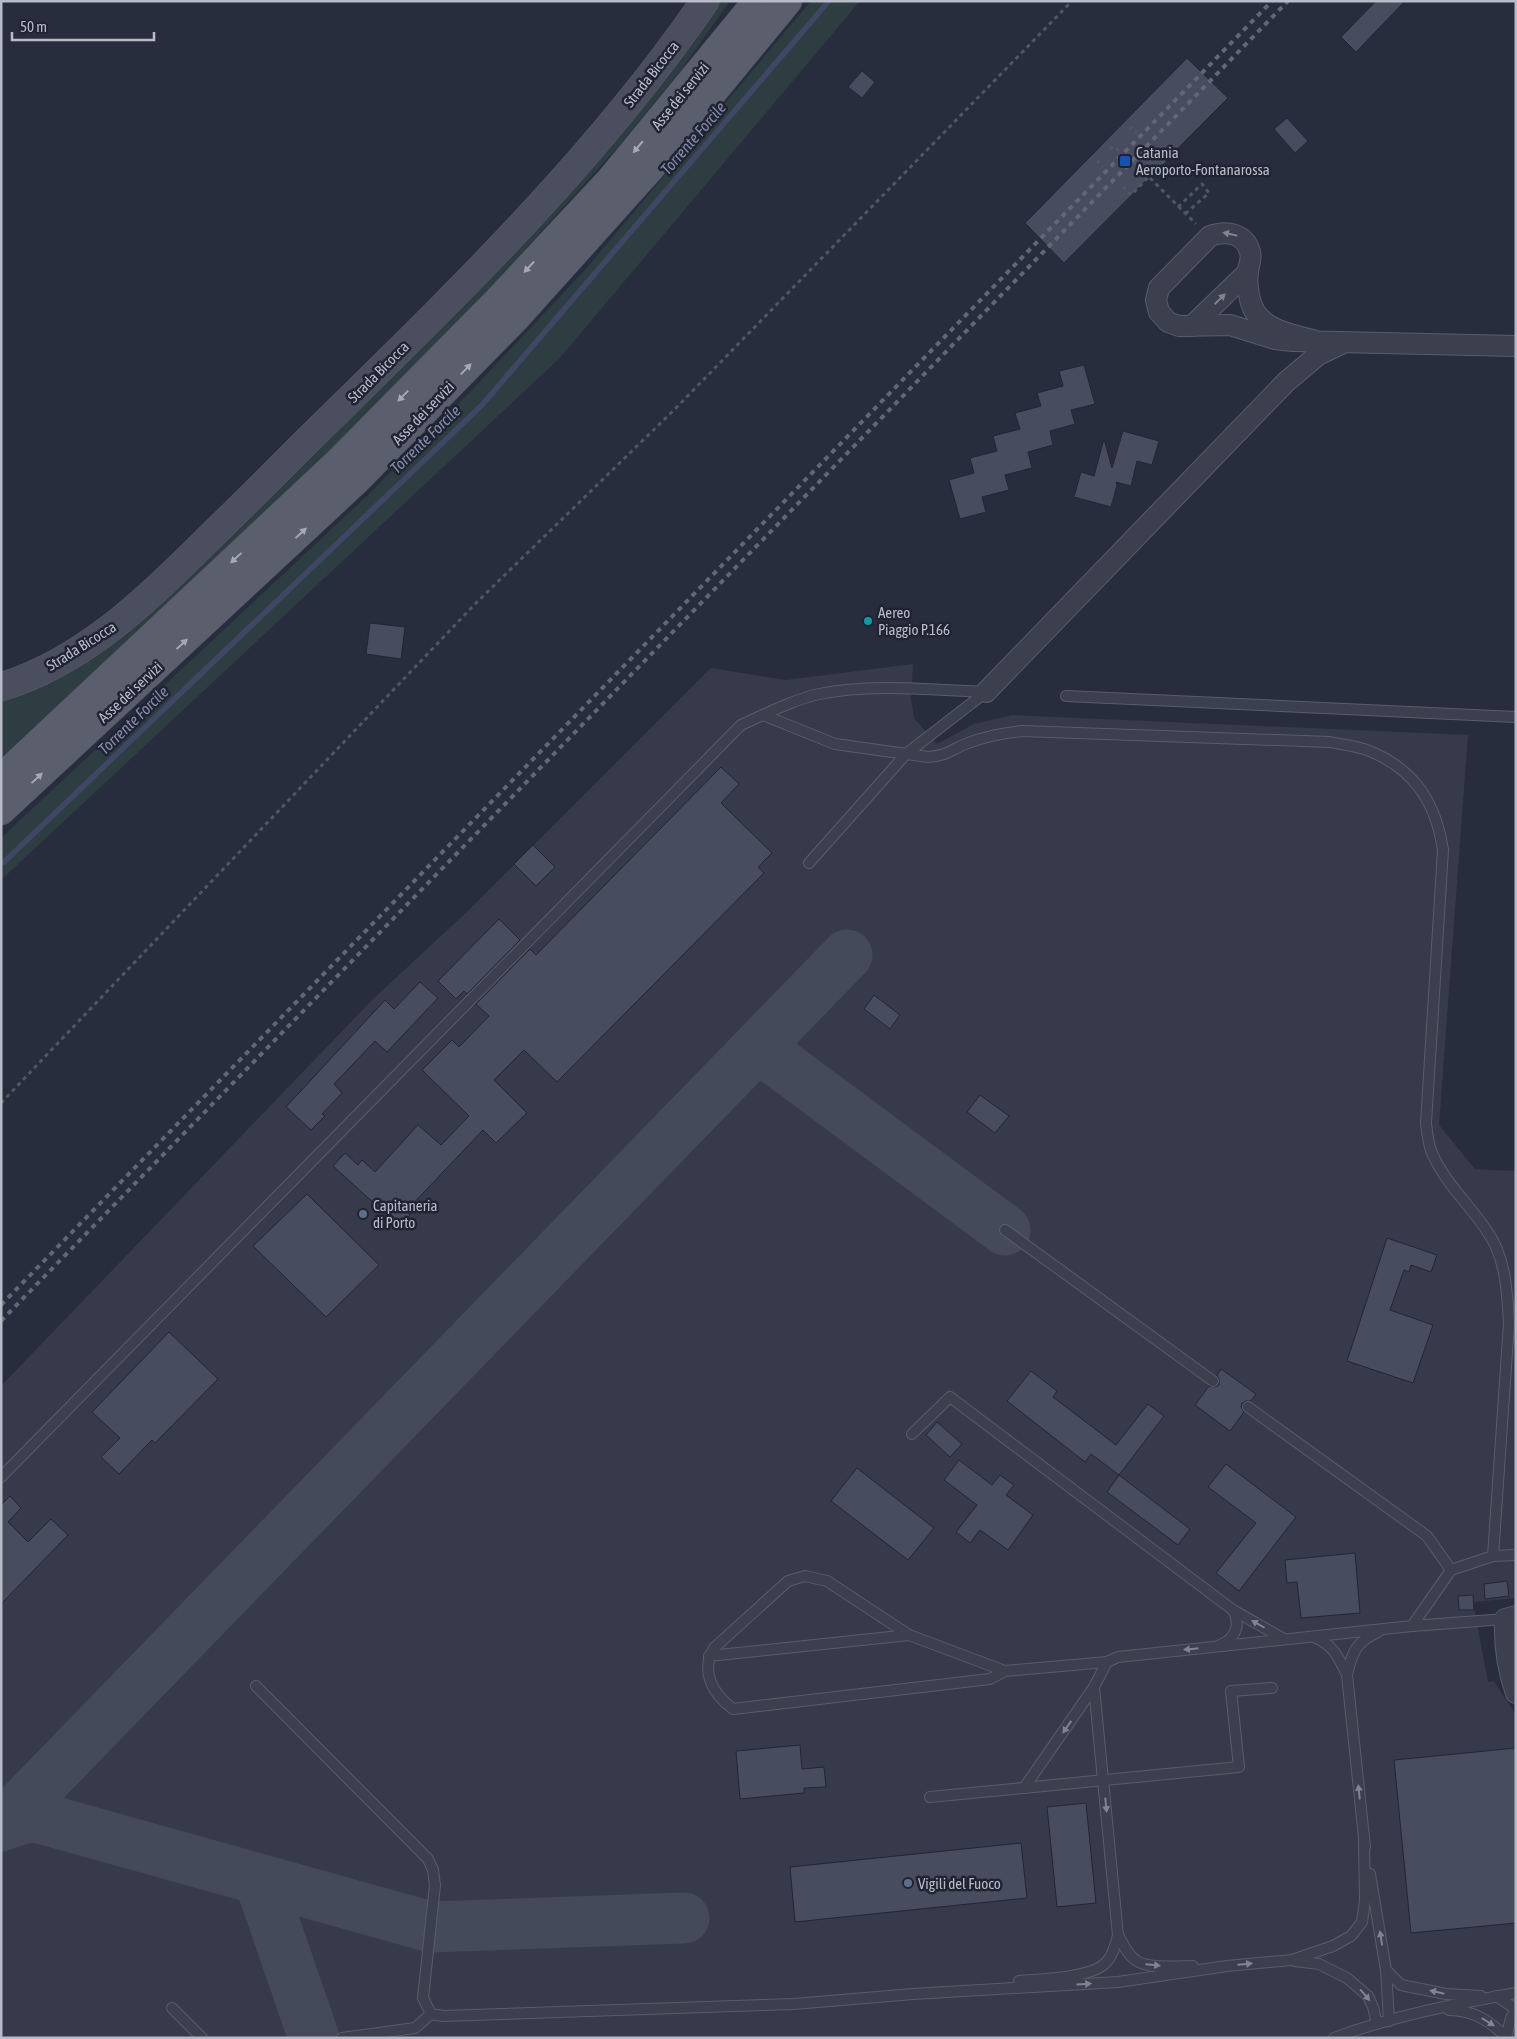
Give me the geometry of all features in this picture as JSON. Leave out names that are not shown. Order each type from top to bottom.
[{"type":"main road","name":"Strada Bicocca","points":[[1,687],[15,683],[61,661],[111,629],[181,566],[473,277],[607,130],[687,28],[705,1]]},
{"type":"main road","points":[[680,96],[737,1]]},
{"type":"main road","name":"Asse dei servizi","points":[[1,778],[345,455],[498,300],[611,179],[757,1]]},
{"type":"main road","name":"Asse dei servizi","points":[[1,811],[356,481],[516,318],[649,170],[788,1]]},
{"type":"street","points":[[1316,341],[1279,331],[1264,322],[1255,312],[1250,299],[1248,272],[1251,262],[1250,252],[1239,236],[1224,232],[1210,236],[1159,288],[1156,300],[1159,312],[1168,322],[1179,326],[1230,325],[1275,339],[1316,341],[1345,342],[1516,346]]},
{"type":"street","points":[[1192,326],[1248,272]]},
{"type":"street","points":[[986,692],[1286,382],[1318,355],[1345,342]]},
{"type":"street","points":[[1510,1618],[1506,1660],[1516,1693]]},
{"type":"lane","points":[[1,1477],[722,743],[741,726],[763,715],[817,694],[866,688],[986,692]]},
{"type":"lane","points":[[809,863],[906,754],[986,692]]},
{"type":"lane","points":[[1066,696],[1516,717]]},
{"type":"lane","points":[[763,715],[835,744],[928,757],[943,756],[968,743],[998,734],[1022,730],[1330,742],[1370,751],[1398,766],[1426,796],[1439,826],[1443,850],[1426,1123],[1431,1151],[1447,1181],[1488,1231],[1503,1262],[1508,1291],[1509,1323],[1493,1556]]},
{"type":"lane","points":[[1005,1230],[1212,1381]]},
{"type":"lane","points":[[912,1434],[950,1397],[1233,1610],[1284,1639]]},
{"type":"lane","points":[[1248,1407],[1427,1536],[1451,1570]]},
{"type":"lane","points":[[1412,1626],[1451,1570],[1493,1556],[1516,1555]]},
{"type":"lane","points":[[1005,1671],[909,1635],[827,1581],[805,1576],[788,1582],[714,1648],[709,1656],[710,1680],[719,1698],[733,1709],[990,1679],[1005,1671],[1107,1662],[1118,1657],[1308,1636],[1510,1618]]},
{"type":"lane","points":[[1215,1646],[1226,1642],[1234,1636],[1237,1618],[1233,1610]]},
{"type":"lane","points":[[1347,1675],[1352,1655],[1362,1640],[1386,1629]]},
{"type":"lane","points":[[709,1656],[909,1635]]},
{"type":"lane","points":[[1308,1636],[1323,1640],[1330,1646],[1338,1655],[1347,1675],[1364,1841],[1386,1970],[1389,2021]]},
{"type":"lane","points":[[1024,1788],[1094,1687],[1107,1662]]},
{"type":"lane","points":[[256,1686],[428,1859],[433,1870],[435,1885],[423,1998],[431,2014]]},
{"type":"lane","points":[[1094,1687],[1118,1935],[1125,1949],[1138,1962],[1150,1965],[1227,1966]]},
{"type":"lane","points":[[930,1797],[1239,1767],[1231,1691],[1272,1688]]},
{"type":"lane","points":[[342,2038],[415,2028],[431,2014],[444,2016],[794,2004],[913,1994],[1118,1982],[1227,1966],[1292,1960],[1333,1946],[1351,1936],[1362,1922],[1365,1900],[1364,1841]]},
{"type":"lane","points":[[913,1994],[1086,1973],[1103,1966],[1112,1954],[1118,1935]]},
{"type":"lane","points":[[1292,1960],[1319,1964],[1347,1978],[1368,1996],[1374,2007],[1377,2024]]},
{"type":"lane","points":[[1386,1970],[1400,1985],[1446,1994],[1498,1996],[1516,2010],[1511,2018],[1506,2037],[1488,2021],[1471,2013],[1452,2010],[1431,2011]]},
{"type":"lane","points":[[1334,2038],[1389,2021],[1516,1993]]},
{"type":"lane","points":[[172,2008],[202,2038]]},
{"type":"path","points":[[1,1103],[475,604],[674,409],[1072,1]]},
{"type":"path","points":[[1129,130],[1131,128],[1137,133]]},
{"type":"path","points":[[1110,149],[1114,146],[1119,151]]},
{"type":"path","points":[[1126,187],[1124,188],[1131,195],[1164,161],[1157,155],[1155,156]]},
{"type":"path","points":[[1099,160],[1098,162],[1104,167]]},
{"type":"path","points":[[1133,161],[1141,171],[1185,214],[1209,193],[1202,184],[1178,207]]},
{"type":"path","points":[[1137,175],[1141,171]]},
{"type":"shaded area","points":[[720,1],[730,1],[681,70],[617,148],[489,289],[330,451],[1,758],[1,698],[154,605],[324,444],[483,283],[676,63]]},
{"type":"shaded area","points":[[811,1],[860,1],[559,359],[1,880],[1,838],[369,494],[470,392],[585,270]]},
{"type":"shaded area","points":[[913,664],[911,699],[914,718],[937,744],[974,724],[1013,715],[1468,735],[1439,1125],[1475,1169],[1516,1171],[1516,1598],[1473,1602],[1488,1682],[1494,1681],[1516,1715],[1516,2038],[1,2038],[1,1386],[373,999],[468,911],[711,668],[786,680]]},
{"type":"building","points":[[1376,1],[1405,1],[1356,52],[1341,37]]},
{"type":"building","points":[[1187,58],[1228,98],[1064,263],[1025,223]]},
{"type":"building","points":[[862,71],[875,82],[862,98],[848,87]]},
{"type":"building","points":[[1287,118],[1308,141],[1295,153],[1274,129]]},
{"type":"building","points":[[1084,365],[1095,404],[1071,410],[1075,424],[1050,431],[1053,445],[1028,452],[1032,468],[1005,475],[1009,490],[982,497],[986,512],[960,519],[949,480],[974,473],[970,458],[997,451],[993,436],[1020,429],[1015,413],[1041,406],[1037,393],[1063,386],[1059,371]]},
{"type":"building","points":[[1123,431],[1159,441],[1152,465],[1137,461],[1131,486],[1116,482],[1117,485],[1111,507],[1074,497],[1081,472],[1094,476],[1104,439],[1112,468]]},
{"type":"building","points":[[370,623],[405,627],[401,659],[366,654]]},
{"type":"building","points":[[721,767],[739,784],[721,803],[772,853],[758,867],[764,873],[557,1082],[524,1050],[494,1080],[527,1113],[496,1143],[483,1130],[406,1211],[410,1215],[399,1226],[333,1166],[345,1153],[358,1165],[362,1160],[375,1172],[418,1125],[441,1145],[469,1116],[422,1070],[452,1040],[459,1047],[489,1016],[476,1004],[530,949],[536,955]]},
{"type":"building","points":[[533,845],[555,867],[536,886],[514,864]]},
{"type":"building","points":[[499,919],[520,940],[467,994],[464,991],[456,999],[438,981]]},
{"type":"building","points":[[420,982],[438,998],[387,1052],[375,1041],[334,1084],[342,1093],[322,1114],[325,1116],[311,1130],[286,1107],[385,1000],[394,1009]]},
{"type":"building","points":[[874,995],[900,1015],[890,1029],[864,1009]]},
{"type":"building","points":[[980,1095],[1009,1116],[995,1133],[967,1112]]},
{"type":"building","points":[[307,1194],[379,1265],[326,1317],[253,1246]]},
{"type":"building","points":[[1387,1238],[1437,1255],[1431,1272],[1411,1265],[1409,1272],[1404,1270],[1390,1310],[1433,1325],[1413,1383],[1347,1361]]},
{"type":"building","points":[[169,1332],[218,1379],[155,1443],[152,1440],[119,1474],[101,1457],[120,1438],[92,1412]]},
{"type":"building","points":[[1221,1369],[1256,1394],[1251,1401],[1242,1403],[1241,1407],[1244,1412],[1230,1431],[1195,1405],[1209,1386],[1215,1387],[1219,1385],[1217,1375]]},
{"type":"building","points":[[1031,1371],[1057,1391],[1053,1397],[1116,1445],[1148,1404],[1164,1416],[1119,1475],[1091,1454],[1085,1462],[1007,1401]]},
{"type":"building","points":[[937,1422],[962,1444],[950,1457],[926,1435]]},
{"type":"building","points":[[959,1460],[992,1485],[1000,1475],[1014,1485],[1006,1495],[1033,1515],[1008,1550],[980,1530],[970,1543],[956,1532],[977,1505],[944,1480]]},
{"type":"building","points":[[1226,1464],[1296,1517],[1239,1591],[1216,1573],[1256,1523],[1208,1487]]},
{"type":"building","points":[[857,1468],[934,1528],[908,1560],[831,1501]]},
{"type":"building","points":[[1119,1475],[1190,1529],[1178,1545],[1107,1492]]},
{"type":"building","points":[[10,1496],[21,1508],[8,1522],[28,1542],[51,1519],[68,1535],[1,1604],[1,1505]]},
{"type":"building","points":[[1355,1553],[1360,1613],[1301,1618],[1297,1582],[1287,1583],[1285,1560]]},
{"type":"building","points":[[1507,1581],[1509,1596],[1485,1599],[1484,1584]]},
{"type":"building","points":[[1473,1595],[1474,1610],[1459,1610],[1458,1596]]},
{"type":"building","points":[[800,1745],[802,1769],[824,1767],[826,1787],[804,1788],[804,1793],[740,1799],[736,1751]]},
{"type":"building","points":[[1516,1748],[1516,1923],[1411,1933],[1394,1760]]},
{"type":"building","points":[[1086,1803],[1096,1903],[1057,1907],[1047,1807]]},
{"type":"building","name":"Vigili del Fuoco","points":[[1021,1843],[1027,1898],[795,1922],[790,1867]]},
{"type":"waterway","name":"Torrente Forcile","points":[[4,862],[482,405],[829,1]]},
{"type":"taxiway","points":[[1,1826],[847,955]]},
{"type":"taxiway","points":[[758,1047],[1005,1230]]},
{"type":"taxiway","points":[[3,1825],[32,1816],[431,1927],[684,1918]]},
{"type":"taxiway","points":[[253,1878],[261,1886],[265,1896],[314,2038]]},
{"type":"railway","points":[[1,1305],[1272,1]]},
{"type":"railway","points":[[1,1321],[1288,1]]},
{"type":"place","name":"Catania Aeroporto-Fontanarossa","points":[[1125,161]]},
{"type":"place","name":"Aereo Piaggio P.166","points":[[868,621]]},
{"type":"place","name":"Capitaneria di Porto","points":[[363,1214]]},
{"type":"place","name":"Vigili del Fuoco","points":[[908,1883]]}]
